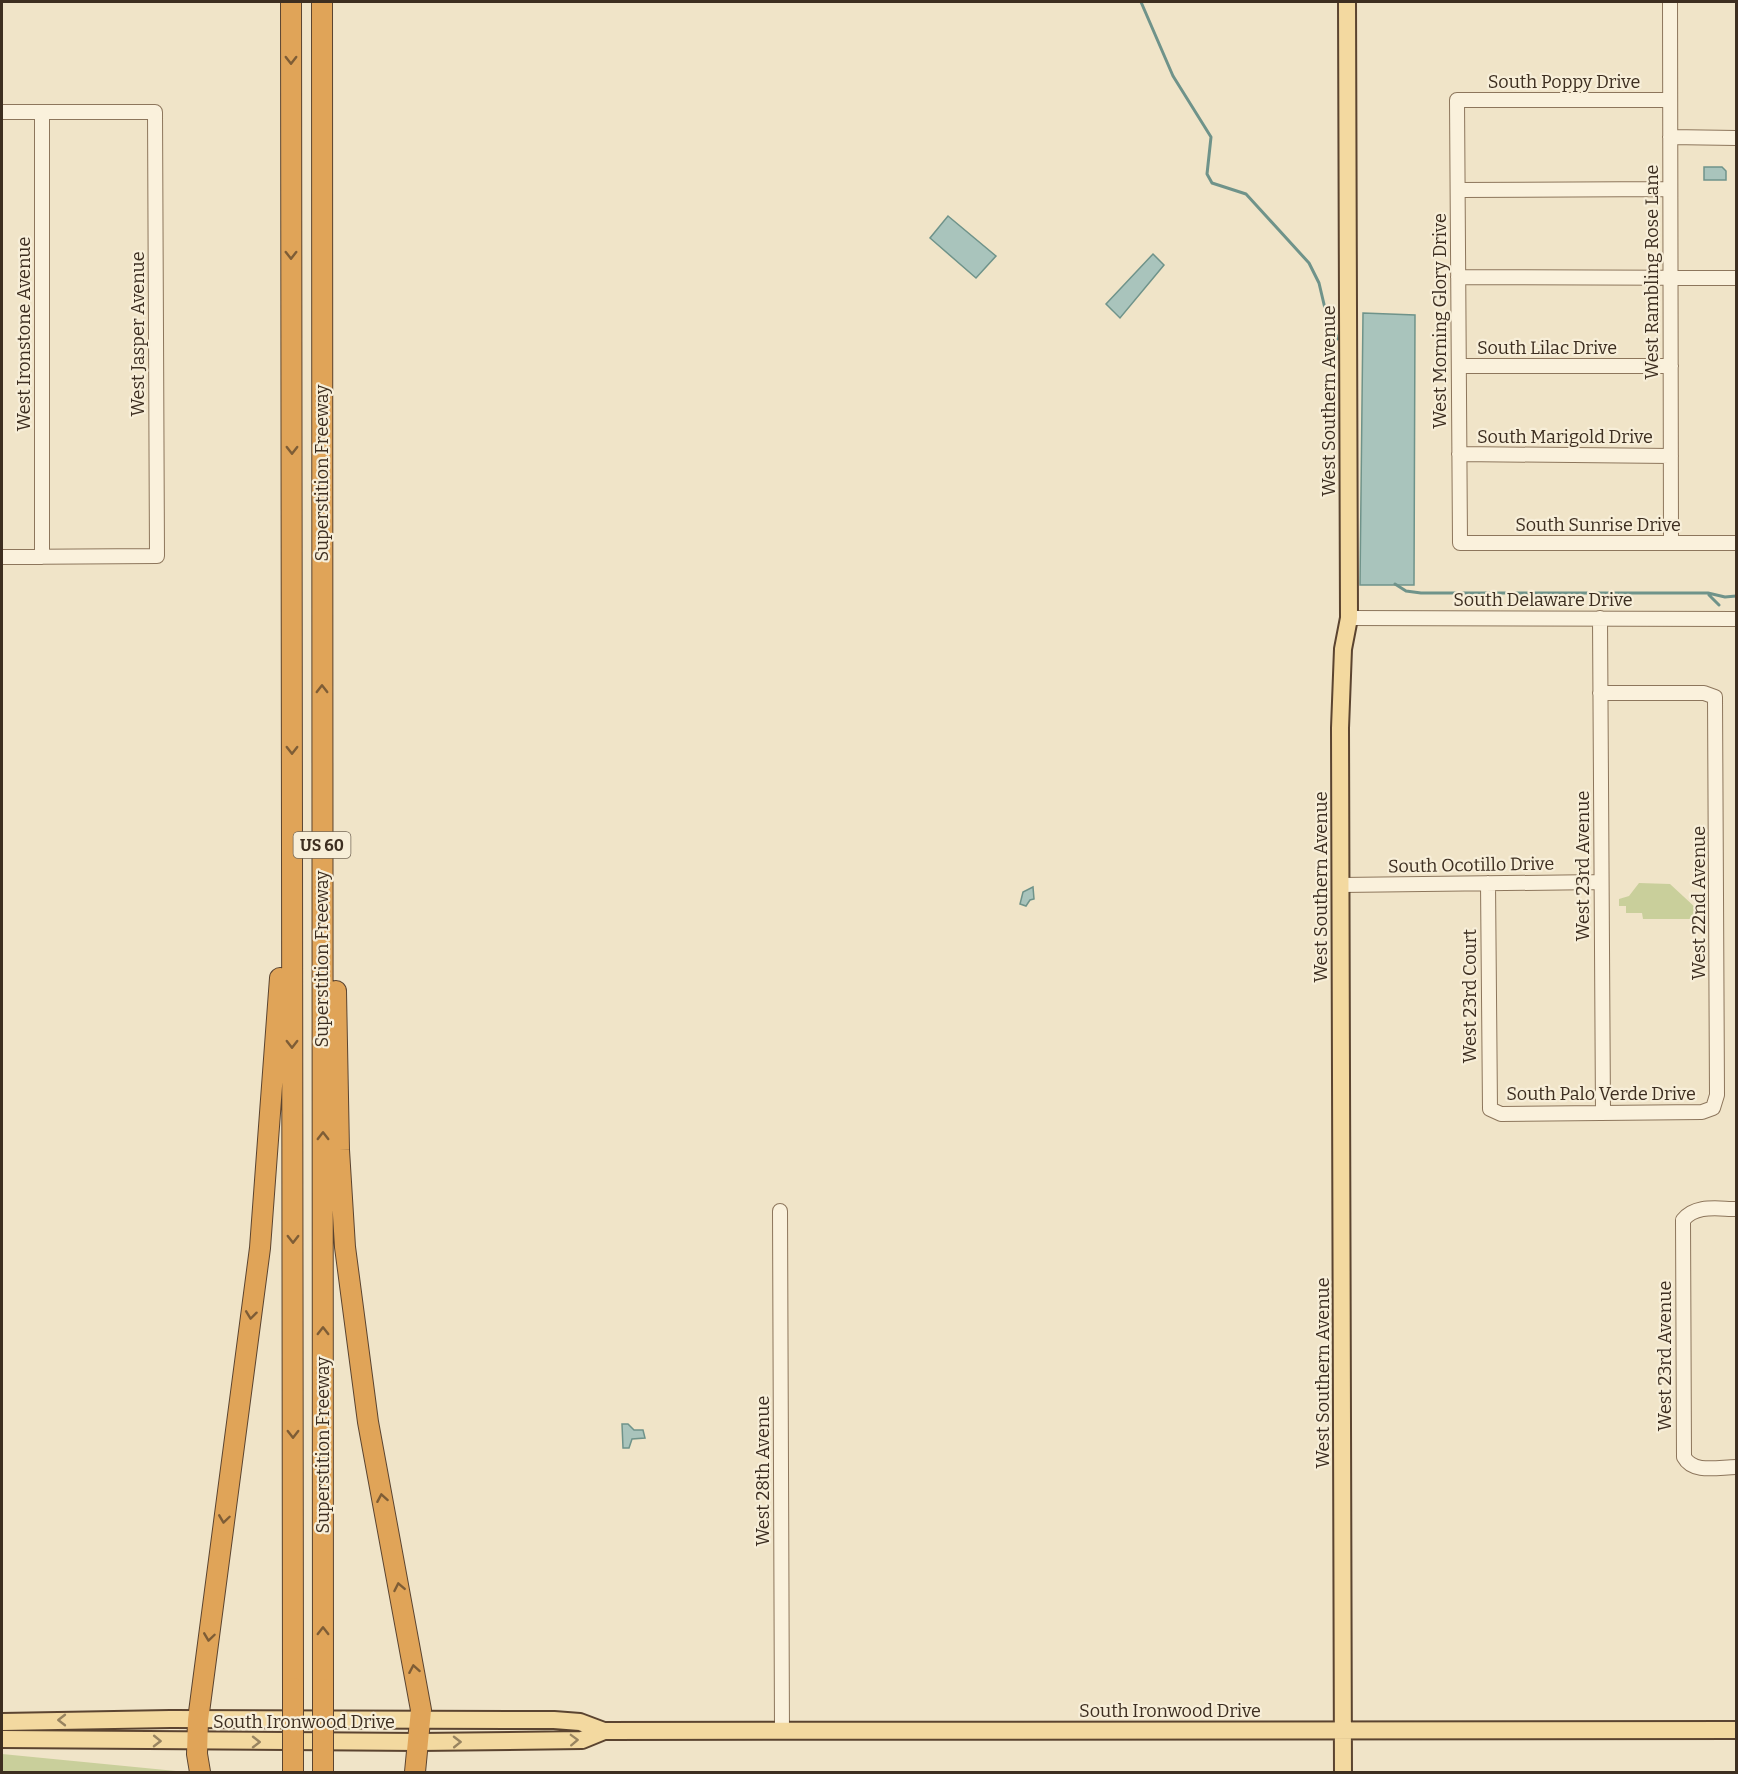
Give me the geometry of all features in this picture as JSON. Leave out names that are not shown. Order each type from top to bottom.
[{"type":"highway","name":"Superstition Freeway","points":[[291,2],[293,1773]]},
{"type":"highway","name":"Superstition Freeway","points":[[322,2],[323,1772]]},
{"type":"highway","points":[[322,728],[332,849],[339,1150],[345,1247],[368,1422],[421,1710],[415,1773]]},
{"type":"highway","points":[[200,1773],[197,1742],[198,1720],[260,1248],[292,838]]},
{"type":"main road","name":"West Southern Avenue","points":[[1343,1773],[1340,690],[1349,618],[1347,2]]},
{"type":"main road","name":"South Ironwood Drive","points":[[2,1722],[554,1720],[580,1722],[604,1731],[1737,1730]]},
{"type":"main road","name":"South Ironwood Drive","points":[[2,1739],[197,1742],[582,1740],[604,1731]]},
{"type":"street","name":"West Rambling Rose Lane","points":[[1670,2],[1671,543]]},
{"type":"street","name":"South Poppy Drive","points":[[1457,99],[1670,100]]},
{"type":"street","name":"West Morning Glory Drive","points":[[1457,99],[1460,543]]},
{"type":"street","points":[[2,112],[42,112]]},
{"type":"street","name":"West Jasper Avenue","points":[[42,112],[155,112],[157,556],[42,556]]},
{"type":"street","name":"West Ironstone Avenue","points":[[42,112],[42,556]]},
{"type":"street","points":[[1670,137],[1737,138]]},
{"type":"street","points":[[1458,190],[1670,189]]},
{"type":"street","points":[[1458,277],[1737,278]]},
{"type":"street","name":"South Lilac Drive","points":[[1459,366],[1671,366]]},
{"type":"street","name":"South Marigold Drive","points":[[1459,454],[1671,456]]},
{"type":"street","name":"South Sunrise Drive","points":[[1460,543],[1737,543]]},
{"type":"street","points":[[2,557],[42,556]]},
{"type":"street","name":"South Delaware Drive","points":[[1349,618],[1737,619]]},
{"type":"street","name":"West 23rd Avenue","points":[[1600,618],[1603,1113]]},
{"type":"street","name":"West 22nd Avenue","points":[[1600,693],[1704,693],[1715,697],[1717,1095],[1713,1108]]},
{"type":"street","name":"South Ocotillo Drive","points":[[1341,885],[1602,882]]},
{"type":"street","name":"West 23rd Court","points":[[1488,883],[1490,1109]]},
{"type":"street","name":"South Palo Verde Drive","points":[[1490,1109],[1501,1114],[1702,1112],[1713,1108]]},
{"type":"street","name":"West 23rd Avenue","points":[[1737,1209],[1697,1209],[1689,1212],[1683,1220],[1683,1457],[1688,1464],[1697,1468],[1737,1467]]},
{"type":"street","name":"West 28th Avenue","points":[[780,1211],[782,1731]]},
{"type":"green space","points":[[1639,883],[1670,884],[1697,909],[1698,916],[1693,919],[1643,919],[1642,913],[1626,913],[1626,906],[1619,906],[1619,899],[1629,896]]},
{"type":"green space","points":[[2,1754],[186,1772],[2,1772]]},
{"type":"water","points":[[1704,167],[1722,167],[1726,171],[1726,180],[1704,180]]},
{"type":"water","points":[[948,216],[996,256],[976,278],[930,238]]},
{"type":"water","points":[[1153,254],[1164,265],[1120,318],[1106,304]]},
{"type":"water","points":[[1363,313],[1415,315],[1414,585],[1360,585]]},
{"type":"water","points":[[1033,887],[1034,899],[1030,900],[1026,906],[1020,904],[1023,892]]},
{"type":"water","points":[[622,1424],[628,1424],[634,1430],[643,1430],[645,1438],[632,1439],[629,1448],[623,1448]]},
{"type":"waterway","points":[[1141,2],[1173,76],[1211,137],[1207,174],[1212,183],[1246,194],[1309,263],[1319,283],[1327,317],[1338,339],[1342,340]]},
{"type":"waterway","points":[[1395,584],[1406,591],[1421,593],[1708,593],[1725,597],[1736,596]]},
{"type":"waterway","points":[[1709,595],[1719,605]]}]
